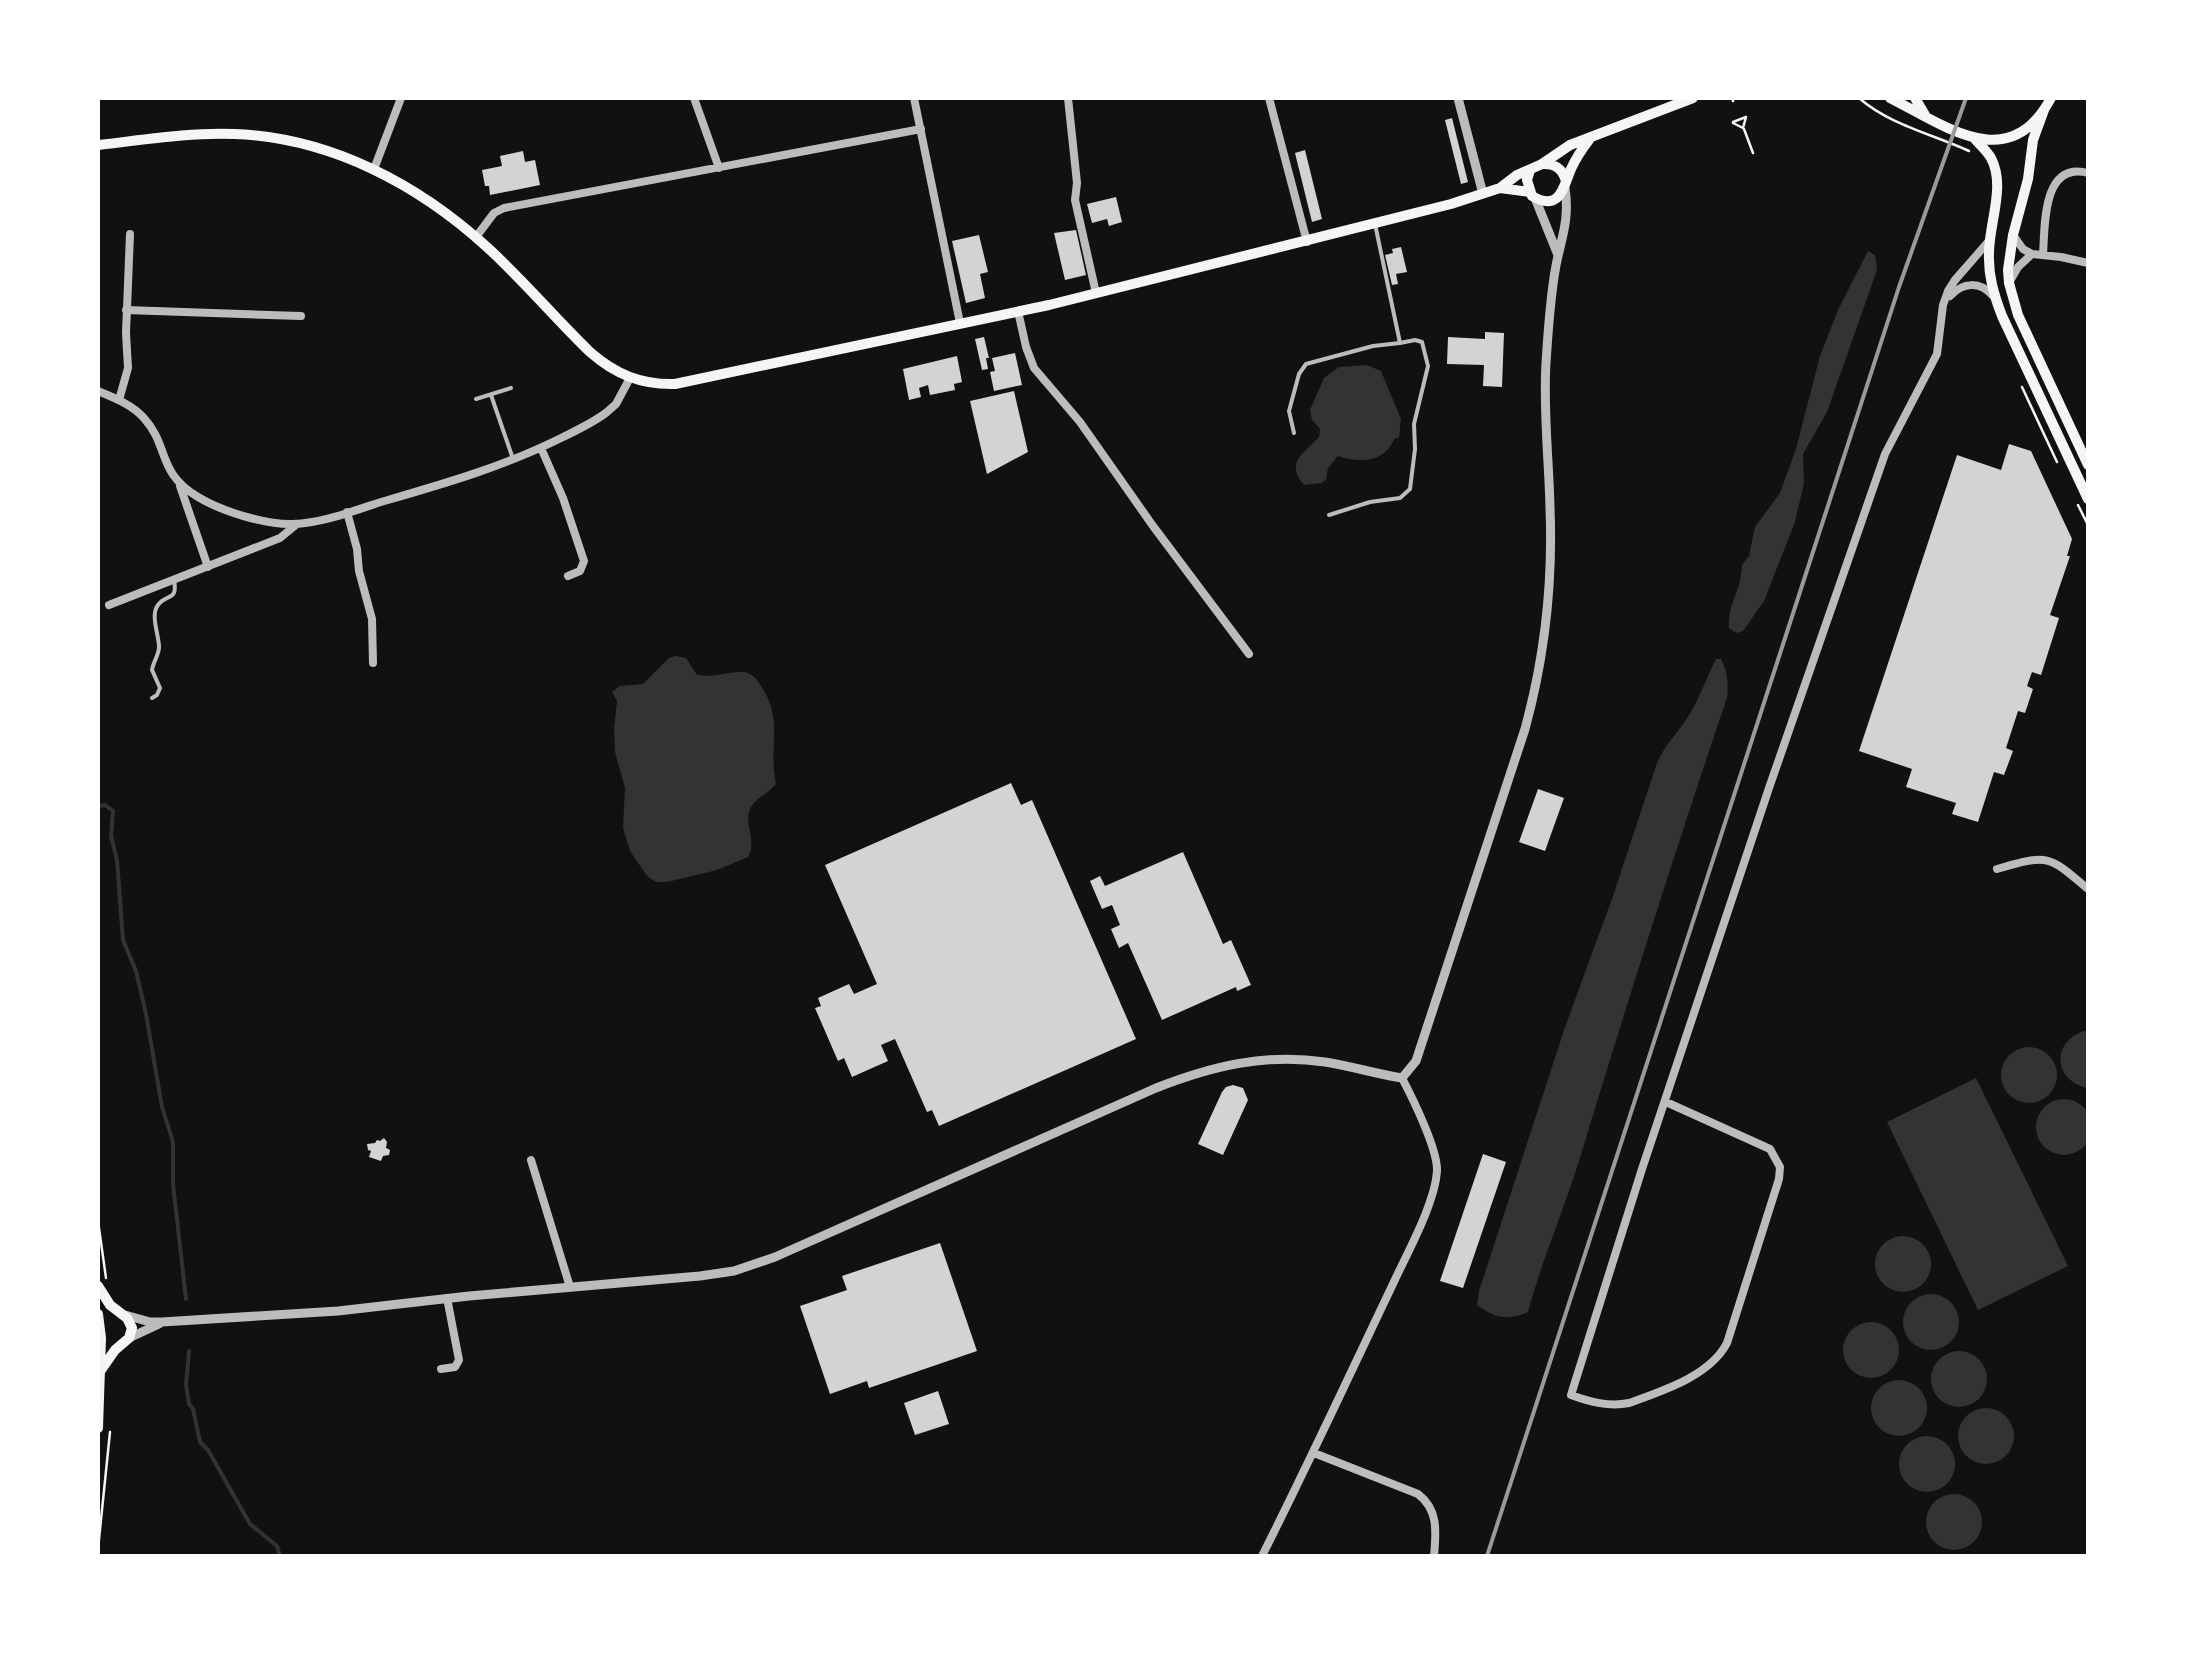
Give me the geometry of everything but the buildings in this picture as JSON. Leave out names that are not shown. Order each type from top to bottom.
[{"type":"main road","points":[[98,145],[236,134],[298,142],[342,155],[374,168],[438,207],[476,237],[606,366],[649,383],[685,382],[1018,312],[1307,242],[1483,194],[1500,188],[1558,152],[1693,98]]},
{"type":"main road","points":[[1890,98],[1976,139],[1994,141],[2032,124],[2051,98]]},
{"type":"main road","points":[[1916,98],[1925,115]]},
{"type":"main road","points":[[2044,110],[2014,235],[2009,284],[2018,315],[2086,451],[2088,464]]},
{"type":"main road","points":[[1976,139],[1996,172],[1989,241],[1996,300],[2088,498]]},
{"type":"main road","points":[[1500,188],[1551,200],[1559,196],[1572,164],[1589,140]]},
{"type":"main road","points":[[1536,166],[1556,166],[1565,185]]},
{"type":"main road","points":[[1533,195],[1526,180],[1536,166]]},
{"type":"main road","points":[[99,1374],[132,1328],[103,1285]]},
{"type":"main road","points":[[98,1314],[98,1428]]},
{"type":"main road","points":[[100,1332],[108,1314],[121,1314]]},
{"type":"main road","points":[[100,1332],[110,1344],[125,1341]]},
{"type":"street","points":[[374,168],[401,98]]},
{"type":"street","points":[[694,98],[719,168]]},
{"type":"street","points":[[914,98],[960,324]]},
{"type":"street","points":[[1068,98],[1077,183],[1074,200],[1096,293]]},
{"type":"street","points":[[1270,98],[1307,242]]},
{"type":"street","points":[[1458,98],[1483,194]]},
{"type":"street","points":[[476,237],[494,213],[504,208],[921,130]]},
{"type":"street","points":[[2043,255],[2046,212],[2054,187],[2067,172],[2088,173]]},
{"type":"street","points":[[1402,1078],[1416,1061],[1525,728],[1538,676],[1549,607],[1551,540],[1545,388],[1558,255],[1567,213],[1565,185]]},
{"type":"street","points":[[1533,195],[1558,255]]},
{"type":"street","points":[[119,400],[128,368],[130,234]]},
{"type":"street","points":[[2014,235],[2023,249],[2032,254],[2088,263]]},
{"type":"street","points":[[1666,1102],[1770,1150],[1780,1167],[1738,1306],[1720,1355],[1692,1375],[1629,1404],[1607,1404],[1571,1395],[1642,1169],[1768,788],[1885,454],[1937,354],[1943,304],[1955,280],[1989,241]]},
{"type":"street","points":[[2009,284],[2018,267],[2032,254]]},
{"type":"street","points":[[1943,304],[1958,288],[1968,285],[1985,287],[1996,300]]},
{"type":"street","points":[[126,310],[301,316]]},
{"type":"street","points":[[1018,312],[1034,368],[1080,422],[1249,654]]},
{"type":"street","points":[[98,391],[119,400],[147,422],[168,469],[180,484],[206,502],[272,522],[296,524],[513,461],[608,412],[630,378]]},
{"type":"street","points":[[541,448],[584,561],[580,571],[568,576]]},
{"type":"street","points":[[180,484],[208,567]]},
{"type":"street","points":[[348,512],[372,619],[373,663]]},
{"type":"street","points":[[110,605],[280,538],[296,524]]},
{"type":"street","points":[[1997,870],[2042,859],[2068,870],[2088,889]]},
{"type":"street","points":[[121,1314],[162,1322],[338,1311],[723,1273],[764,1261],[1156,1088],[1220,1066],[1297,1059],[1402,1078]]},
{"type":"street","points":[[1262,1556],[1314,1453],[1435,1184],[1435,1154],[1402,1078]]},
{"type":"street","points":[[531,1160],[570,1287]]},
{"type":"street","points":[[441,1369],[455,1367],[459,1360],[446,1298]]},
{"type":"street","points":[[125,1341],[162,1322]]},
{"type":"street","points":[[1314,1453],[1410,1490],[1425,1500],[1434,1516],[1434,1556]]},
{"type":"lane","points":[[1375,224],[1400,343]]},
{"type":"lane","points":[[1294,433],[1290,411],[1299,374],[1306,364],[1373,346],[1422,342],[1428,366],[1414,424],[1410,489],[1400,498],[1370,502],[1330,515]]},
{"type":"lane","points":[[476,399],[511,388]]},
{"type":"lane","points":[[491,395],[513,461]]},
{"type":"lane","points":[[152,698],[160,688],[152,670],[159,646],[156,610],[176,591],[174,580]]},
{"type":"path","points":[[1740,118],[1734,123],[1743,128],[1753,152]]},
{"type":"path","points":[[98,1221],[103,1285]]},
{"type":"path","points":[[98,1549],[110,1423]]},
{"type":"shaded area","points":[[1868,251],[1875,255],[1877,270],[1827,412],[1803,454],[1804,483],[1795,522],[1764,601],[1743,631],[1736,633],[1729,628],[1730,612],[1755,527],[1780,493],[1796,449],[1820,356]]},
{"type":"shaded area","points":[[1367,365],[1381,371],[1401,419],[1399,437],[1378,457],[1354,460],[1338,456],[1322,483],[1304,485],[1296,464],[1319,437],[1320,429],[1310,410],[1324,378],[1339,367]]},
{"type":"shaded area","points":[[669,658],[686,658],[697,675],[743,672],[758,681],[772,710],[776,784],[751,807],[748,857],[717,870],[656,882],[647,876],[630,851],[623,828],[625,788],[615,752],[617,701],[612,692],[620,686],[643,684]]},
{"type":"shaded area","points":[[1716,659],[1721,659],[1725,668],[1727,698],[1528,1312],[1514,1317],[1489,1313],[1477,1305],[1479,1291],[1564,1030],[1657,763],[1692,710]]},
{"type":"shaded area","points":[[2088,1031],[2087,1088],[2068,1077],[2060,1061],[2066,1043]]},
{"type":"shaded area","points":[[2029,1047],[2049,1055],[2057,1075],[2049,1095],[2029,1103],[2009,1095],[2001,1075],[2009,1055]]},
{"type":"shaded area","points":[[1976,1078],[2068,1266],[1978,1310],[1887,1122]]},
{"type":"shaded area","points":[[2064,1099],[2084,1107],[2092,1127],[2084,1147],[2064,1155],[2044,1147],[2036,1127],[2044,1107]]},
{"type":"shaded area","points":[[1903,1236],[1923,1244],[1931,1264],[1923,1284],[1903,1292],[1883,1284],[1875,1264],[1883,1244]]},
{"type":"shaded area","points":[[1931,1294],[1951,1302],[1959,1322],[1951,1342],[1931,1350],[1911,1342],[1903,1322],[1911,1302]]},
{"type":"shaded area","points":[[1871,1322],[1891,1330],[1899,1350],[1891,1370],[1871,1378],[1851,1370],[1843,1350],[1851,1330]]},
{"type":"shaded area","points":[[1959,1351],[1979,1359],[1987,1379],[1979,1399],[1959,1407],[1939,1399],[1931,1379],[1939,1359]]},
{"type":"shaded area","points":[[1899,1380],[1919,1388],[1927,1408],[1919,1428],[1899,1436],[1879,1428],[1871,1408],[1879,1388]]},
{"type":"shaded area","points":[[1986,1408],[2006,1416],[2014,1436],[2006,1456],[1986,1464],[1966,1456],[1958,1436],[1966,1416]]},
{"type":"shaded area","points":[[1927,1436],[1947,1444],[1955,1464],[1947,1484],[1927,1492],[1907,1484],[1899,1464],[1907,1444]]},
{"type":"shaded area","points":[[1954,1494],[1974,1502],[1982,1522],[1974,1542],[1954,1550],[1934,1542],[1926,1522],[1934,1502]]},
{"type":"waterway","points":[[98,806],[105,805],[113,811],[111,836],[117,860],[123,940],[136,971],[162,1107],[173,1142],[173,1184],[186,1299]]},
{"type":"waterway","points":[[189,1351],[186,1385],[200,1442],[250,1524],[277,1546],[280,1556]]},
{"type":"railway","points":[[1487,1556],[1899,287],[1966,98]]}]
